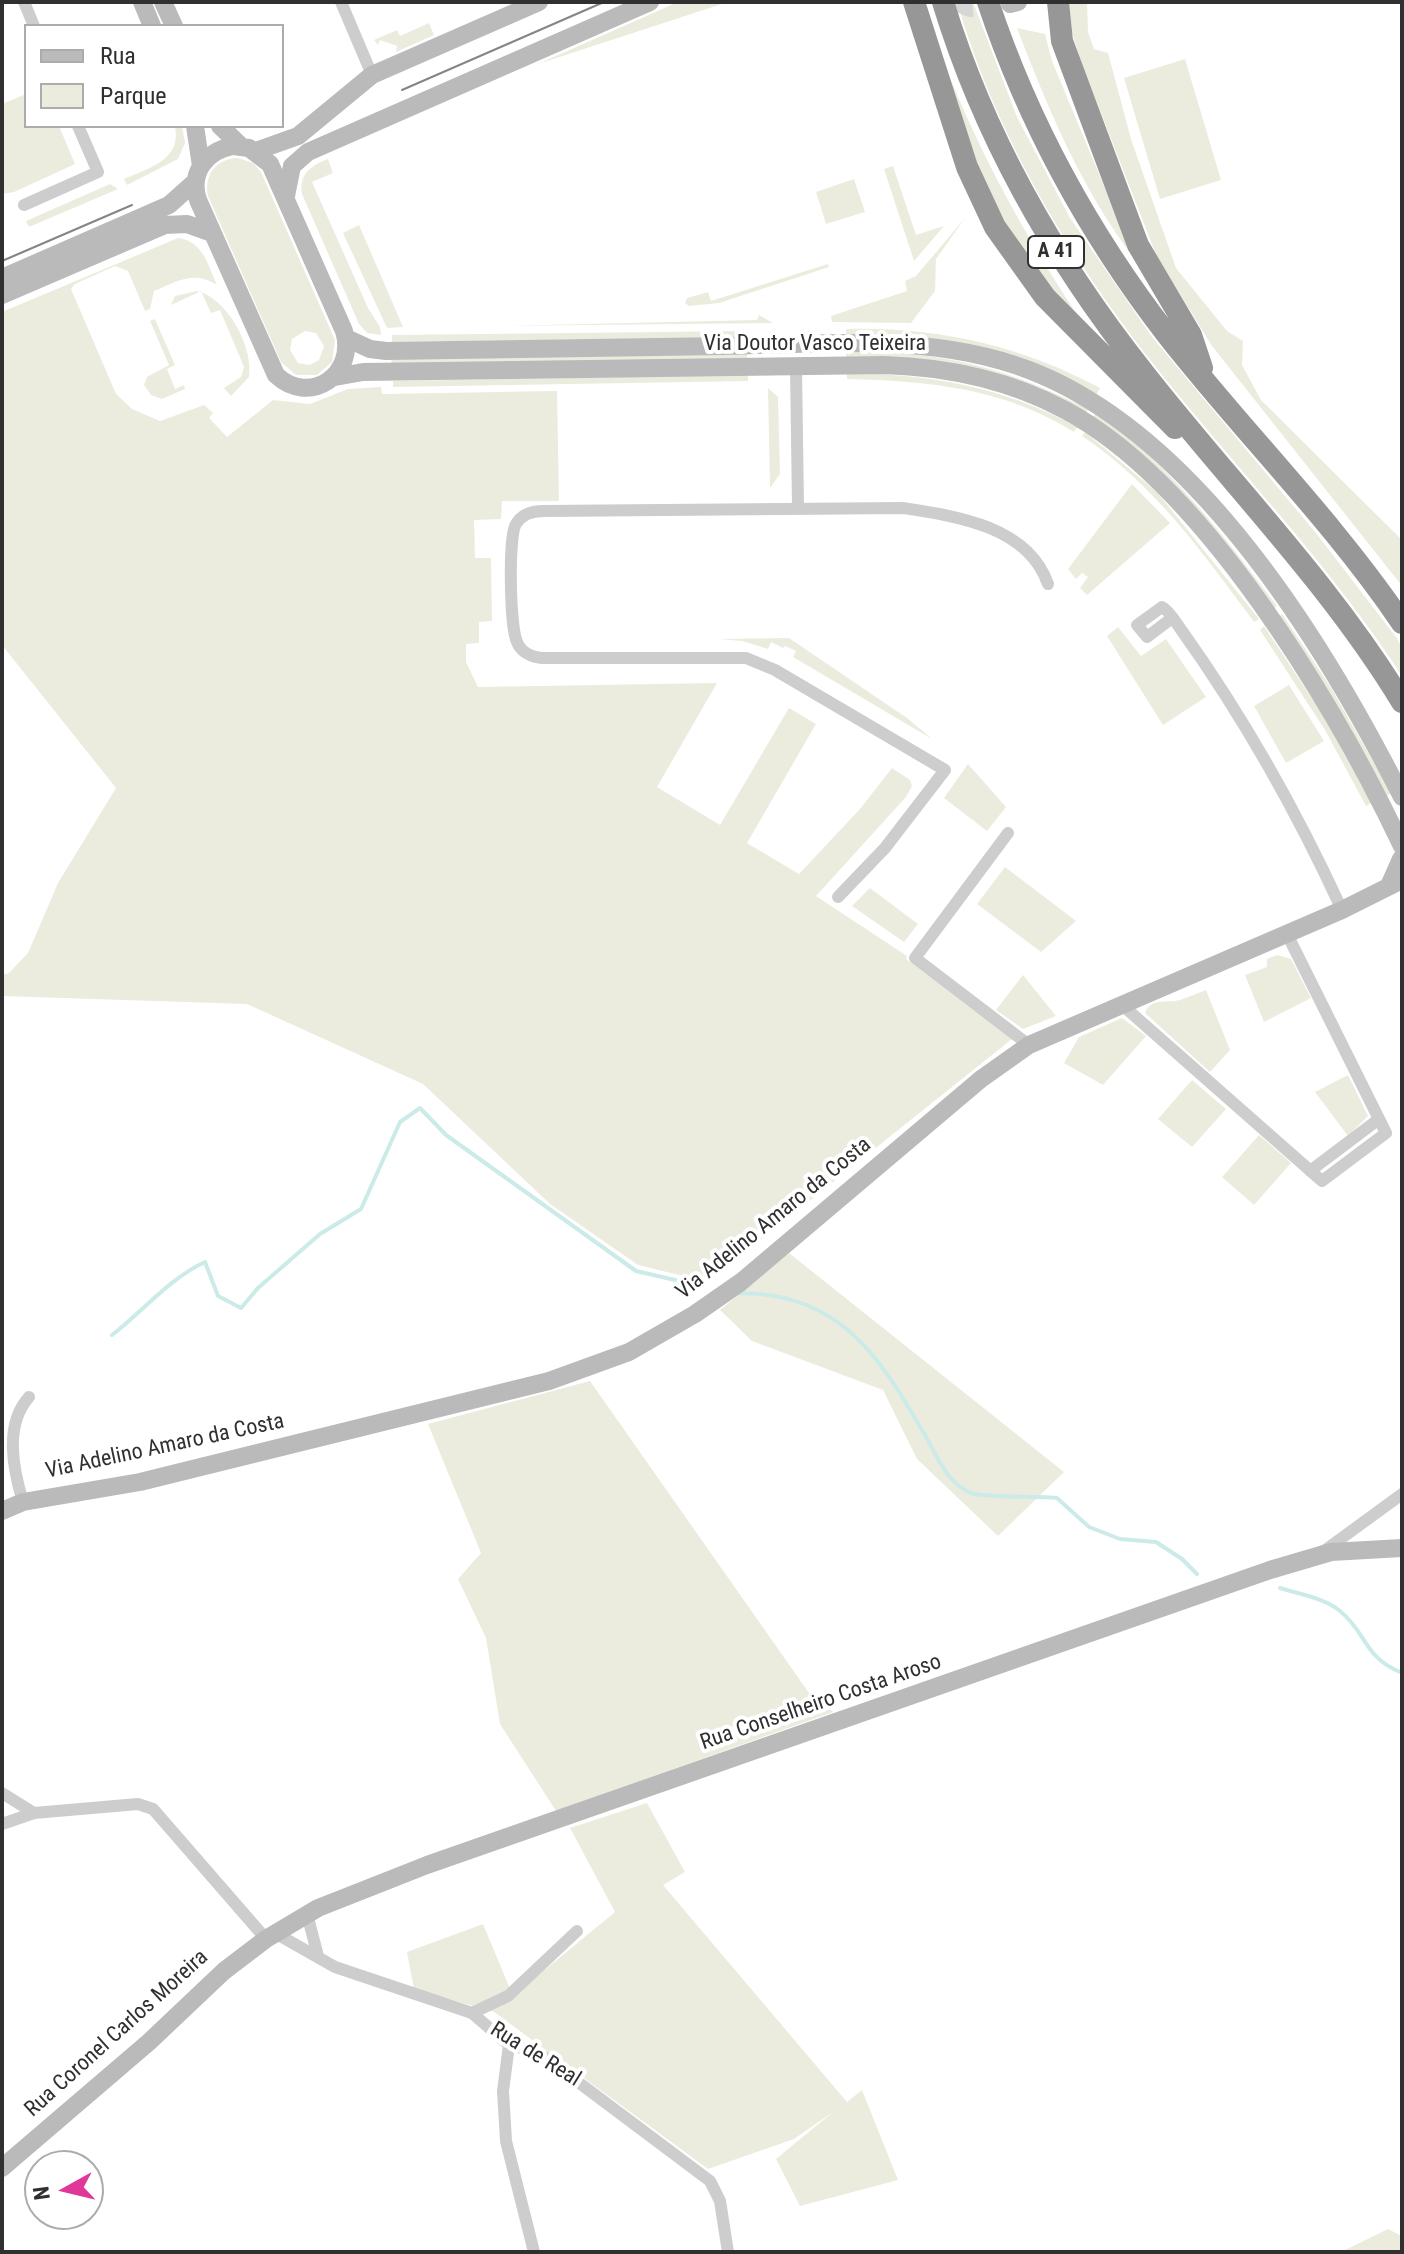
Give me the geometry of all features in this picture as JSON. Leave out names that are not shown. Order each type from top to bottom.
[{"type":"highway","points":[[914,2],[967,167],[995,227],[1018,264],[1153,409],[1224,470]]},
{"type":"highway","name":"A 41","points":[[943,2],[979,104],[1038,223],[1108,327],[1338,609],[1402,702]]},
{"type":"highway","points":[[1058,2],[1062,41],[1132,231],[1163,292],[1191,335],[1208,385]]},
{"type":"highway","name":"A 41","points":[[1006,3],[1029,111],[1083,214],[1114,262],[1208,385],[1363,570],[1402,623]]},
{"type":"main road","points":[[142,2],[151,24]]},
{"type":"main road","points":[[163,2],[173,24]]},
{"type":"main road","points":[[2,278],[169,205],[221,149],[249,149],[298,136],[372,75],[539,2]]},
{"type":"main road","points":[[286,199],[292,166],[308,152],[650,2]]},
{"type":"main road","name":"Via Doutor Vasco Teixeira","points":[[195,128],[198,200],[276,375],[286,384],[306,389],[335,377],[363,372],[917,367],[993,381],[1066,410],[1127,452],[1192,518],[1280,634],[1342,731],[1402,854]]},
{"type":"main road","points":[[223,128],[270,164],[286,199],[346,338],[347,354],[335,377]]},
{"type":"main road","points":[[2,295],[165,225],[187,224],[212,233]]},
{"type":"main road","name":"Via Doutor Vasco Teixeira","points":[[346,338],[370,349],[386,351],[900,344],[985,356],[1046,377],[1126,423],[1191,484],[1270,582],[1340,686],[1402,797]]},
{"type":"main road","points":[[796,345],[796,367]]},
{"type":"main road","name":"Via Adelino Amaro da Costa","points":[[2,1511],[23,1502],[140,1482],[549,1381],[629,1352],[695,1314],[741,1282],[981,1079],[1029,1045],[1342,910],[1395,883],[1402,854]]},
{"type":"main road","name":"Rua Conselheiro Costa Aroso","points":[[271,1936],[307,1914],[451,1856],[1318,1555],[1346,1550],[1402,1548]]},
{"type":"main road","name":"Rua Coronel Carlos Moreira","points":[[2,2168],[149,2042],[224,1971],[271,1936]]},
{"type":"street","points":[[24,2],[33,24]]},
{"type":"street","points":[[341,2],[372,75]]},
{"type":"street","points":[[24,205],[98,172],[79,128]]},
{"type":"street","points":[[796,367],[798,507]]},
{"type":"street","points":[[838,897],[885,848],[945,770],[756,661],[725,656],[537,658],[519,647],[514,631],[513,533],[519,520],[529,513],[798,507],[903,508],[979,524],[1033,554],[1048,584]]},
{"type":"street","points":[[1172,618],[1238,714],[1300,823],[1342,910]]},
{"type":"street","points":[[1008,833],[915,958],[1029,1045]]},
{"type":"street","points":[[1121,1004],[1310,1171],[1379,1119],[1287,934]]},
{"type":"street","points":[[23,1502],[17,1480],[14,1422],[29,1397]]},
{"type":"street","points":[[1318,1555],[1402,1494]]},
{"type":"street","points":[[2,1793],[34,1813]]},
{"type":"street","points":[[2,1824],[34,1813],[138,1804],[153,1809],[271,1936]]},
{"type":"street","points":[[307,1914],[318,1956]]},
{"type":"street","points":[[472,2013],[508,1996],[577,1931]]},
{"type":"street","name":"Rua de Real","points":[[271,1936],[318,1956],[335,1967],[472,2013],[509,2045],[538,2052],[710,2181],[720,2201],[728,2252]]},
{"type":"street","points":[[509,2045],[503,2091],[506,2141],[534,2252]]},
{"type":"green space","points":[[678,2],[728,2],[538,64]]},
{"type":"green space","points":[[957,2],[973,2],[1017,117],[1070,218],[1152,337],[1316,533],[1396,637],[1402,647],[1402,676],[1350,602],[1140,347],[1075,255],[1019,158],[995,108]]},
{"type":"green space","points":[[1069,2],[1087,2],[1088,32],[1094,49],[1108,53],[1131,139],[1176,268],[1227,331],[1243,341],[1242,365],[1261,400],[1402,540],[1402,586],[1212,346],[1157,257],[1083,67],[1072,33]]},
{"type":"green space","points":[[429,23],[434,35],[396,52],[397,46],[380,40],[378,45],[374,40],[397,30],[400,36]]},
{"type":"green space","points":[[1017,28],[1045,34],[1052,61],[1134,258],[1082,175],[1053,117]]},
{"type":"green space","points":[[1185,59],[1221,180],[1160,199],[1124,78]]},
{"type":"green space","points":[[943,60],[1006,196],[1084,325],[1066,309],[990,206]]},
{"type":"green space","points":[[24,95],[24,128],[60,128],[75,164],[14,192],[2,194],[2,104]]},
{"type":"green space","points":[[175,128],[182,128],[185,143],[178,159],[127,185],[124,179],[169,155],[176,138]]},
{"type":"green space","points":[[230,159],[253,163],[261,172],[335,340],[332,362],[317,375],[296,375],[281,362],[208,196],[208,181],[213,169]],"holes":[[[305,331],[316,333],[324,346],[319,360],[309,365],[298,363],[290,350],[292,339]]]},
{"type":"green space","points":[[328,159],[333,173],[312,182],[381,335],[367,333],[359,324],[302,194],[304,176]]},
{"type":"green space","points":[[893,166],[916,235],[944,226],[914,261],[884,169]]},
{"type":"green space","points":[[854,179],[865,212],[826,224],[816,192]]},
{"type":"green space","points":[[110,184],[118,189],[29,227],[26,221]]},
{"type":"green space","points":[[965,218],[936,259],[935,291],[911,323],[832,322],[831,316],[907,291],[905,281],[916,276]]},
{"type":"green space","points":[[359,225],[403,327],[387,328],[343,233]]},
{"type":"green space","points":[[178,238],[199,249],[217,285],[201,278],[178,281],[154,291],[150,309],[145,311],[128,271],[115,266],[75,284],[71,289],[116,394],[132,409],[160,421],[204,405],[213,413],[209,418],[227,437],[273,400],[310,404],[348,389],[381,387],[382,394],[557,391],[559,501],[502,501],[501,519],[474,520],[475,558],[491,558],[492,621],[479,622],[479,643],[466,644],[466,662],[478,687],[717,683],[657,787],[720,825],[789,708],[816,724],[747,843],[799,874],[860,809],[892,768],[910,780],[912,786],[906,797],[816,896],[907,956],[906,959],[1012,1039],[708,1282],[638,1265],[550,1204],[423,1084],[247,1004],[2,996],[2,975],[9,973],[28,953],[58,883],[116,788],[2,645],[2,312]]},
{"type":"green space","points":[[828,264],[829,267],[719,303],[689,306],[685,303],[687,298],[708,292],[711,301]]},
{"type":"green space","points":[[199,292],[171,305],[175,296]]},
{"type":"green space","points":[[202,293],[228,313],[243,338],[247,352],[249,377],[231,396],[224,388],[241,377],[244,367],[220,310],[211,313]]},
{"type":"green space","points":[[759,315],[773,323],[500,326],[757,320]]},
{"type":"green space","points":[[155,319],[175,365],[167,369],[175,389],[184,385],[185,389],[162,399],[151,395],[144,385],[147,377],[169,365],[150,321]]},
{"type":"green space","points":[[846,329],[913,331],[977,342],[1039,360],[1100,388],[1097,394],[1037,366],[976,348],[912,338],[846,335]]},
{"type":"green space","points":[[747,331],[747,337],[392,342],[392,335]]},
{"type":"green space","points":[[846,352],[913,354],[971,364],[1028,382],[1088,409],[1086,413],[1066,401],[846,358]]},
{"type":"green space","points":[[747,353],[747,359],[392,364],[391,359]]},
{"type":"green space","points":[[847,373],[908,376],[966,385],[1022,402],[1077,427],[1074,432],[1020,405],[993,396],[936,385],[847,379]]},
{"type":"green space","points":[[748,375],[748,381],[393,387],[393,381]]},
{"type":"green space","points":[[768,388],[778,397],[780,474],[770,488]]},
{"type":"green space","points":[[1096,413],[1172,478],[1216,527],[1277,606],[1273,609],[1212,531],[1168,482],[1145,458],[1093,417]]},
{"type":"green space","points":[[1085,432],[1157,492],[1259,619],[1254,622],[1197,546],[1155,498],[1082,436]]},
{"type":"green space","points":[[1132,484],[1170,523],[1087,595],[1080,588],[1088,577],[1082,573],[1076,579],[1068,569]]},
{"type":"green space","points":[[1282,614],[1330,686],[1391,793],[1387,796],[1278,617]]},
{"type":"green space","points":[[1264,626],[1321,712],[1371,803],[1366,806],[1325,730],[1260,630]]},
{"type":"green space","points":[[1118,627],[1141,656],[1166,639],[1206,697],[1163,725],[1107,636]]},
{"type":"green space","points":[[789,638],[907,718],[932,739],[793,657],[796,651],[771,642],[768,649],[742,641],[719,639]]},
{"type":"green space","points":[[1289,685],[1324,741],[1286,763],[1254,706]]},
{"type":"green space","points":[[968,764],[1006,807],[987,831],[944,798]]},
{"type":"green space","points":[[1005,867],[1076,921],[1041,952],[977,904]]},
{"type":"green space","points":[[870,888],[918,924],[904,942],[852,906]]},
{"type":"green space","points":[[1277,955],[1291,959],[1311,998],[1264,1022],[1245,975],[1267,967],[1267,959]]},
{"type":"green space","points":[[1023,975],[1056,1016],[1023,1029],[996,1010]]},
{"type":"green space","points":[[1206,990],[1230,1050],[1210,1072],[1145,1013],[1156,1002],[1180,1000]]},
{"type":"green space","points":[[1122,1018],[1146,1036],[1103,1085],[1064,1063],[1079,1037]]},
{"type":"green space","points":[[1348,1075],[1368,1116],[1348,1136],[1315,1092]]},
{"type":"green space","points":[[1192,1080],[1226,1109],[1192,1147],[1158,1119]]},
{"type":"green space","points":[[1259,1135],[1291,1163],[1254,1205],[1222,1177]]},
{"type":"green space","points":[[789,1253],[1064,1472],[998,1536],[917,1459],[883,1390],[752,1341],[720,1310]]},
{"type":"green space","points":[[590,1381],[809,1693],[833,1712],[556,1811],[500,1724],[486,1638],[458,1579],[481,1553],[428,1424]]},
{"type":"green space","points":[[647,1803],[685,1872],[663,1885],[847,2102],[862,2090],[898,2180],[800,2206],[776,2159],[833,2112],[794,2139],[708,2169],[494,2012],[414,1989],[407,1952],[483,1924],[513,1996],[615,1912],[570,1828]]},
{"type":"green space","points":[[1388,2229],[1402,2236],[1402,2252],[1341,2252]]},
{"type":"waterway","points":[[112,1335],[168,1286],[205,1262],[218,1296],[241,1308],[258,1288],[320,1234],[361,1209],[400,1122],[420,1108],[446,1135],[636,1271],[701,1286]]},
{"type":"waterway","points":[[739,1293],[774,1296],[805,1304],[831,1317],[854,1335],[892,1381],[944,1469],[962,1488],[988,1496],[1057,1498],[1089,1527],[1120,1539],[1156,1542],[1182,1559],[1197,1574]]},
{"type":"waterway","points":[[1280,1588],[1334,1607],[1356,1628],[1379,1659],[1402,1673]]},
{"type":"tunnel","points":[[956,2],[970,8],[1000,5]]},
{"type":"tram line","points":[[402,90],[604,2]]},
{"type":"tram line","points":[[2,261],[132,205]]}]
